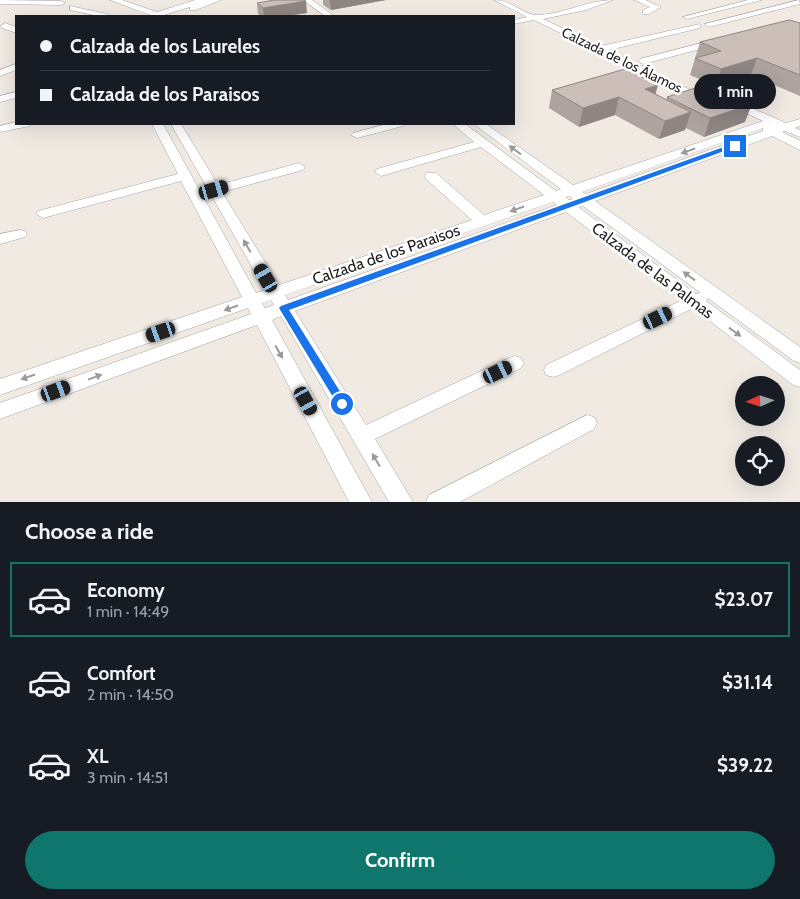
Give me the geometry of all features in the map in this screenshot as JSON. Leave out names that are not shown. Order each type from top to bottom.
[{"type":"street","points":[[114,0],[153,15]]},
{"type":"street","points":[[159,15],[202,0]]},
{"type":"street","points":[[171,15],[217,0]]},
{"type":"street","points":[[306,2],[323,0]]},
{"type":"street","name":"Calzada de los Álamos","points":[[498,0],[612,46],[645,66]]},
{"type":"street","name":"Calzada de los Álamos","points":[[513,0],[600,49],[645,66],[718,101],[782,127],[800,146]]},
{"type":"street","points":[[515,22],[574,3],[592,0]]},
{"type":"street","points":[[515,17],[537,15],[608,0]]},
{"type":"street","points":[[638,0],[657,7],[646,12]]},
{"type":"street","points":[[687,17],[758,0]]},
{"type":"street","points":[[0,2],[61,3]]},
{"type":"street","points":[[306,2],[314,15]]},
{"type":"street","points":[[306,2],[328,15]]},
{"type":"street","points":[[709,24],[800,2]]},
{"type":"street","points":[[73,8],[103,15]]},
{"type":"street","points":[[6,26],[15,30]]},
{"type":"street","points":[[600,49],[697,26]]},
{"type":"street","points":[[629,76],[645,66],[719,42]]},
{"type":"street","points":[[0,67],[15,62]]},
{"type":"street","points":[[0,72],[15,67]]},
{"type":"street","points":[[0,99],[15,95]]},
{"type":"street","name":"Calzada de los Álamos","points":[[718,101],[782,127]]},
{"type":"street","name":"Calzada de los Paraisos","points":[[0,411],[782,127],[800,112]]},
{"type":"street","points":[[0,122],[15,118]]},
{"type":"street","points":[[0,129],[21,125]]},
{"type":"street","points":[[158,125],[361,502]]},
{"type":"street","points":[[177,125],[284,308],[402,502]]},
{"type":"street","points":[[358,135],[395,125]]},
{"type":"street","name":"Calzada de las Palmas","points":[[459,125],[800,380]]},
{"type":"street","name":"Calzada de las Palmas","points":[[479,125],[800,356]]},
{"type":"street","name":"Calzada de los Paraisos","points":[[0,387],[571,190],[782,127]]},
{"type":"street","points":[[381,172],[483,143]]},
{"type":"street","points":[[202,209],[218,196],[299,167]]},
{"type":"street","points":[[43,214],[185,176]]},
{"type":"street","points":[[431,176],[482,221]]},
{"type":"street","points":[[0,239],[20,234]]},
{"type":"street","points":[[554,370],[712,292]]},
{"type":"street","points":[[362,436],[515,364]]},
{"type":"street","points":[[437,502],[587,423]]},
{"type":"building","points":[[274,0],[306,1],[263,8],[257,3]]},
{"type":"building","points":[[789,20],[800,23],[800,75],[757,58],[721,69],[695,58],[721,51],[700,42]]},
{"type":"building","points":[[625,69],[658,85],[645,89],[691,112],[665,121],[619,97],[583,108],[552,90]]},
{"type":"building","points":[[708,84],[752,104],[710,118],[667,97]]},
{"type":"route","points":[[342,404],[284,308],[735,146]]}]
